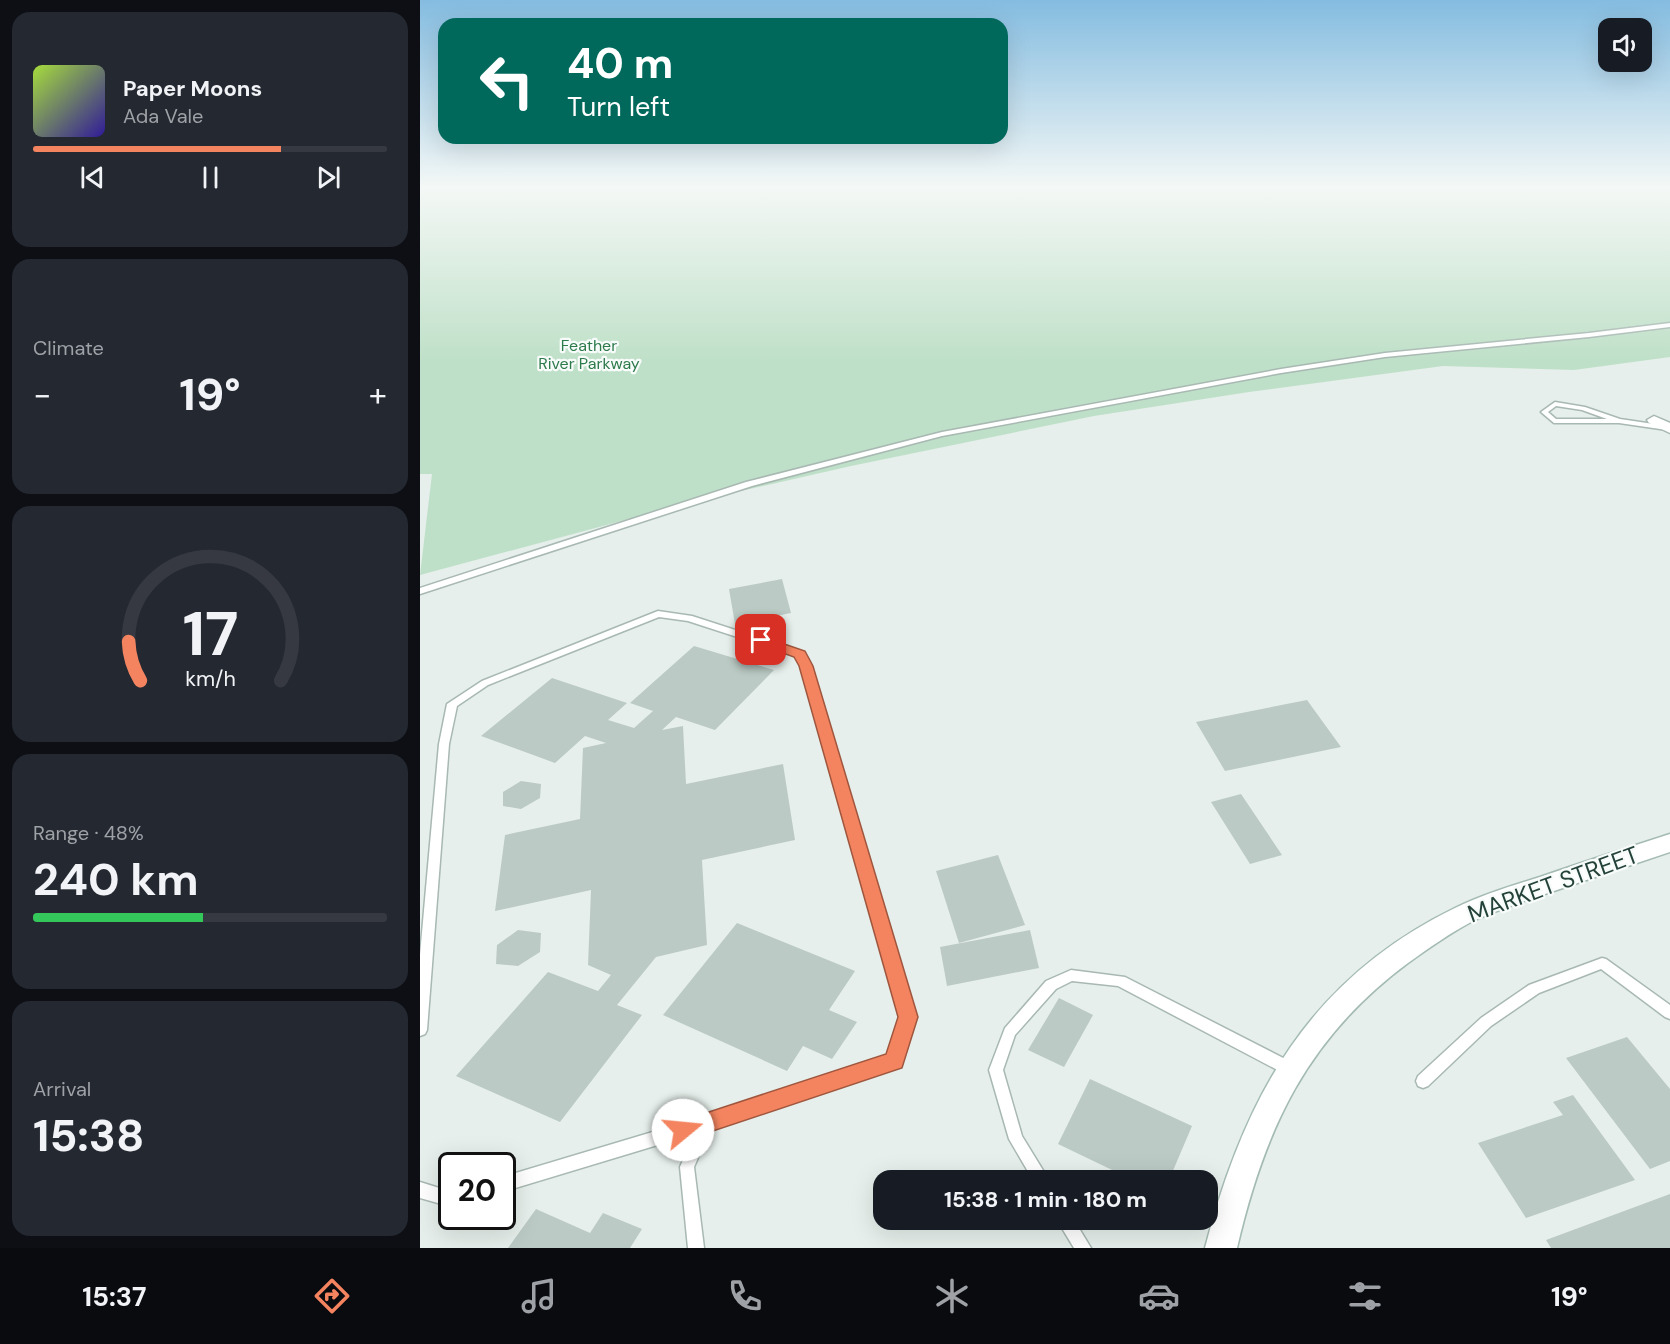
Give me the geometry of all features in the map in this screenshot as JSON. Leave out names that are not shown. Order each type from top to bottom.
[{"type":"main road","points":[[1654,420],[1670,428]]},
{"type":"main road","name":"MARKET STREET","points":[[1221,1248],[1229,1214],[1264,1122],[1299,1054],[1343,1002],[1398,957],[1454,921],[1510,896],[1670,843]]},
{"type":"lane","points":[[420,591],[749,484],[942,434],[1362,358],[1670,325]]},
{"type":"lane","points":[[1619,421],[1583,408],[1564,405],[1555,404],[1544,412],[1554,421],[1619,421],[1670,428]]},
{"type":"lane","points":[[420,1030],[444,744],[452,704],[485,683],[658,614],[689,618],[800,654],[806,666],[908,1017],[894,1061],[705,1123],[516,1181]]},
{"type":"lane","points":[[1423,1081],[1486,1022],[1534,990],[1602,963],[1670,1013]]},
{"type":"lane","points":[[1035,1170],[1016,1139],[996,1070],[1010,1032],[1051,985],[1071,975],[1120,981],[1291,1070]]},
{"type":"lane","points":[[696,1248],[687,1167],[705,1123]]},
{"type":"lane","points":[[420,1190],[438,1196]]},
{"type":"lane","points":[[1071,1230],[1083,1248]]},
{"type":"green space","name":"Feather River Parkway","points":[[420,244],[1670,244],[1670,357],[1574,370],[1443,366],[1094,416],[851,466],[692,502],[420,575],[432,474],[420,474]]},
{"type":"building","points":[[782,579],[791,613],[735,624],[729,589]]},
{"type":"building","points":[[694,646],[774,670],[715,730],[676,717],[662,730],[683,726],[686,784],[783,764],[795,840],[702,860],[707,945],[656,957],[617,1005],[642,1015],[560,1122],[456,1076],[548,972],[598,991],[611,975],[588,965],[591,890],[495,911],[505,835],[580,819],[583,748],[606,743],[585,736],[555,763],[481,736],[552,678],[627,703],[608,720],[634,728],[653,711],[630,703]]},
{"type":"building","points":[[1307,700],[1341,747],[1225,771],[1196,722]]},
{"type":"building","points":[[521,781],[541,784],[540,798],[521,809],[503,806],[503,792]]},
{"type":"building","points":[[1241,794],[1282,855],[1250,864],[1211,802]]},
{"type":"building","points":[[998,855],[1025,925],[959,943],[936,871]]},
{"type":"building","points":[[737,923],[855,971],[829,1010],[857,1022],[832,1059],[803,1046],[787,1071],[663,1015]]},
{"type":"building","points":[[518,930],[541,933],[540,952],[518,966],[496,964],[497,945]]},
{"type":"building","points":[[1030,930],[1039,968],[947,986],[940,947]]},
{"type":"building","points":[[1059,998],[1093,1015],[1064,1067],[1028,1050]]},
{"type":"building","points":[[1627,1037],[1670,1089],[1670,1161],[1650,1169],[1566,1058]]},
{"type":"building","points":[[1090,1079],[1192,1126],[1173,1170],[1112,1170],[1058,1144]]},
{"type":"building","points":[[1573,1095],[1635,1180],[1526,1218],[1478,1143],[1563,1115],[1553,1102]]},
{"type":"building","points":[[1670,1194],[1670,1248],[1551,1248],[1546,1240]]},
{"type":"building","points":[[536,1209],[590,1233],[603,1213],[642,1229],[630,1248],[508,1248]]},
{"type":"route","points":[[683,1130],[894,1061],[908,1017],[806,666],[800,654],[761,640]]}]
